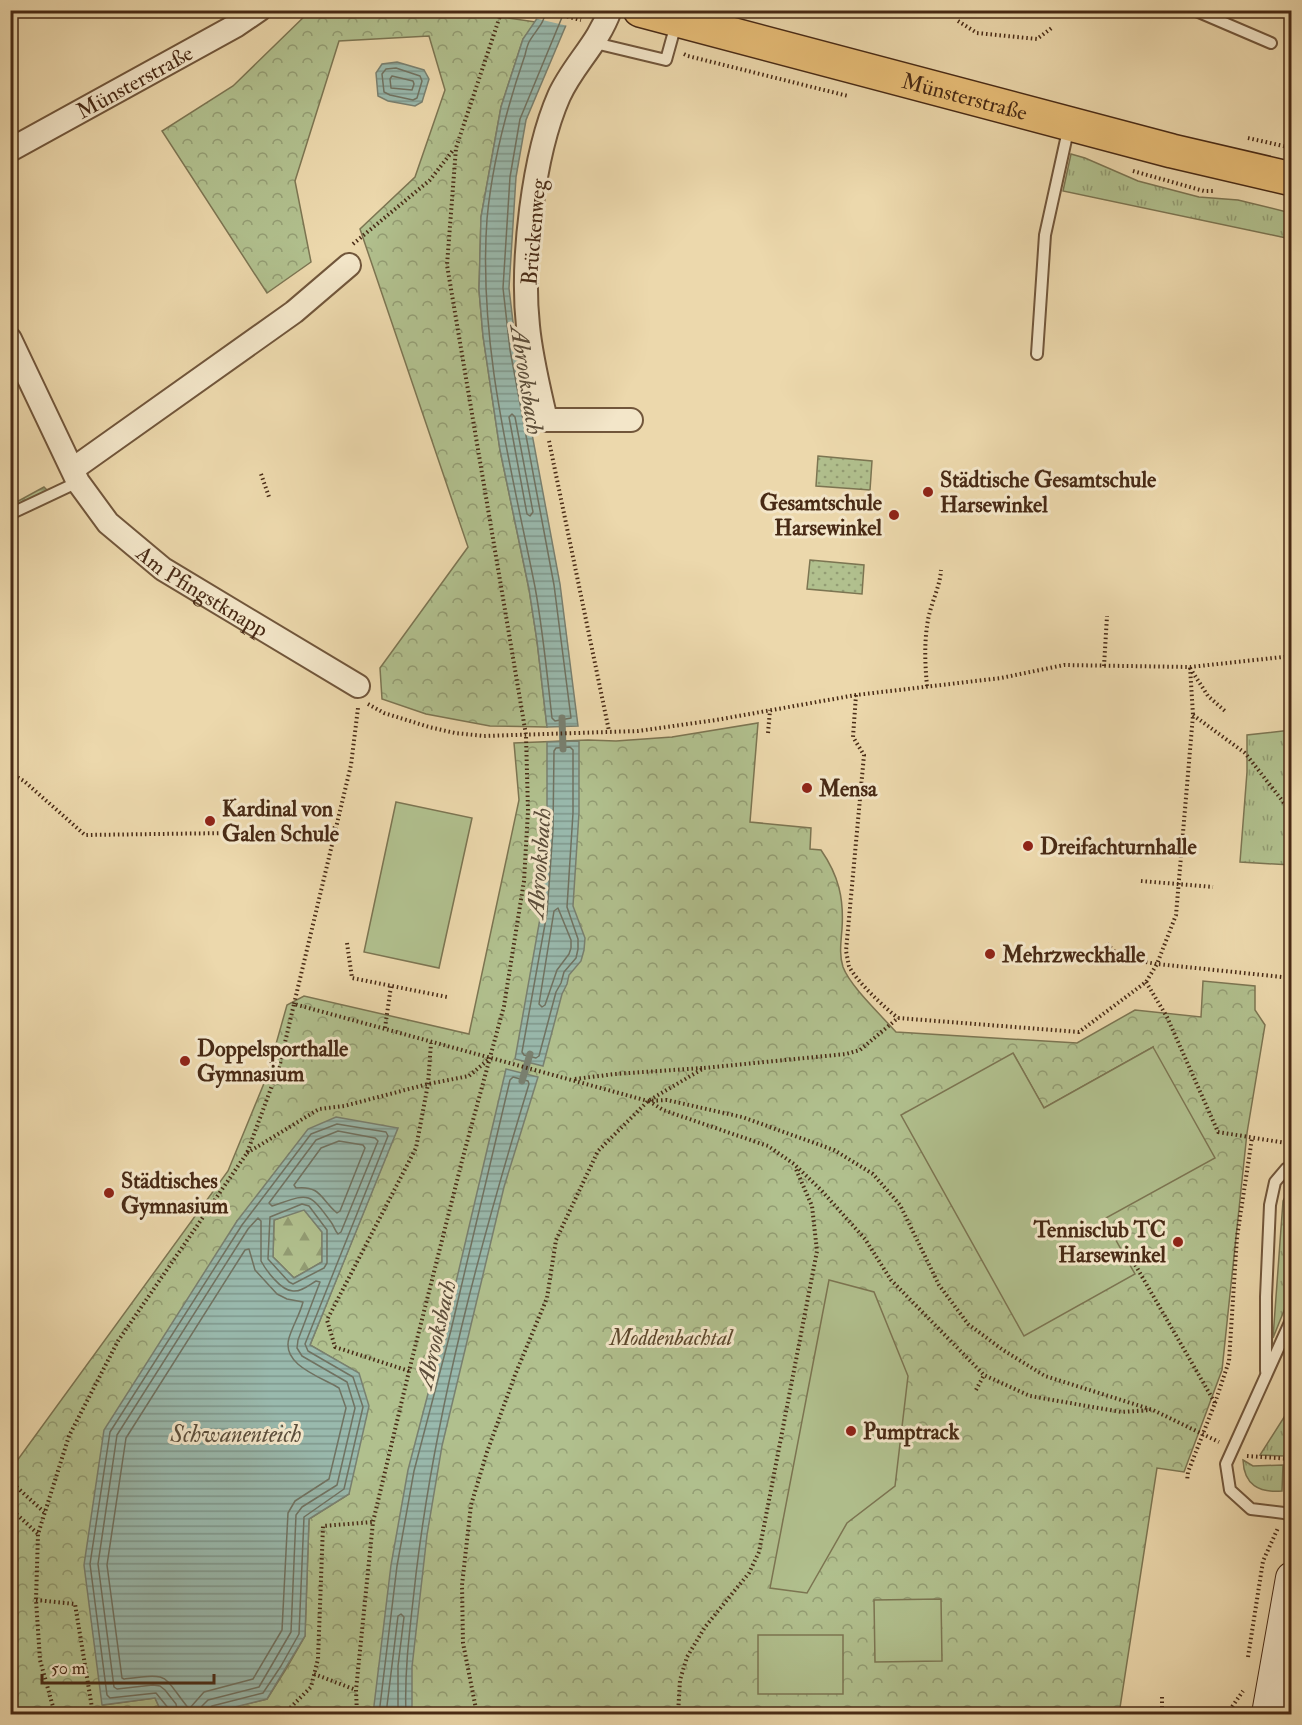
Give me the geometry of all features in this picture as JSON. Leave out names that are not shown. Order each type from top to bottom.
[{"type":"main road","name":"Münsterstraße","points":[[640,10],[1292,179]]},
{"type":"street","name":"Münsterstraße","points":[[10,150],[237,25],[259,10]]},
{"type":"street","name":"Brückenweg","points":[[546,420],[532,355],[528,323],[527,258],[534,188],[548,124],[559,95],[575,66],[595,43],[610,10]]},
{"type":"street","points":[[75,475],[294,312],[349,266]]},
{"type":"street","name":"Am Pfingstknapp","points":[[10,339],[75,475],[108,523],[163,569],[358,686]]},
{"type":"street","points":[[546,420],[631,420]]},
{"type":"street","points":[[1268,1714],[1292,1578]]},
{"type":"lane","points":[[1194,10],[1271,43]]},
{"type":"lane","points":[[595,43],[666,60],[677,21]]},
{"type":"lane","points":[[1037,354],[1045,235],[1070,123]]},
{"type":"lane","points":[[10,514],[75,475]]},
{"type":"lane","points":[[1266,1374],[1266,1297],[1270,1205],[1275,1182],[1286,1169],[1292,1167]]},
{"type":"lane","points":[[1292,1318],[1226,1464],[1230,1490],[1251,1509],[1292,1516]]},
{"type":"path","points":[[357,1714],[356,1690],[374,1522],[409,1371],[504,1006],[524,881],[528,811],[526,735],[447,265],[456,148],[502,10]]},
{"type":"path","points":[[541,10],[586,22]]},
{"type":"path","points":[[958,21],[977,33],[1037,39],[1053,27]]},
{"type":"path","points":[[349,266],[354,242],[430,180],[456,148]]},
{"type":"path","points":[[546,420],[554,470],[609,731]]},
{"type":"path","points":[[261,474],[269,497]]},
{"type":"path","points":[[927,686],[925,657],[928,619],[942,570]]},
{"type":"path","points":[[1104,666],[1107,616]]},
{"type":"path","points":[[358,686],[367,703],[384,713],[429,727],[474,735],[536,735],[678,726],[856,695],[1000,678],[1064,665],[1190,667],[1292,656]]},
{"type":"path","points":[[856,695],[853,737],[864,755],[846,951],[850,967],[887,1010],[898,1018],[1079,1032],[1146,982],[1157,964],[1176,915],[1193,715],[1190,667]]},
{"type":"path","points":[[1190,667],[1208,696],[1225,711]]},
{"type":"path","points":[[55,1714],[40,1660],[36,1599],[38,1534],[44,1512],[69,1437],[118,1341],[247,1152],[280,1064],[334,828],[351,765],[358,709],[358,686]]},
{"type":"path","points":[[768,733],[770,710]]},
{"type":"path","points":[[1193,715],[1245,753],[1292,813]]},
{"type":"path","points":[[10,773],[24,782],[85,835],[231,833],[282,837],[334,828]]},
{"type":"path","points":[[1141,881],[1213,887]]},
{"type":"path","points":[[347,943],[352,978],[447,997]]},
{"type":"path","points":[[1107,944],[1121,958],[1292,978]]},
{"type":"path","points":[[1146,982],[1167,1017],[1218,1132],[1292,1144]]},
{"type":"path","points":[[385,1028],[391,986]]},
{"type":"path","points":[[294,1004],[648,1101],[663,1110],[768,1146],[794,1164],[821,1190],[864,1239],[891,1280],[984,1375],[1030,1396],[1121,1412],[1153,1410]]},
{"type":"path","points":[[571,1080],[615,1074],[846,1054],[860,1050],[898,1018]]},
{"type":"path","points":[[409,1371],[335,1347],[327,1320],[416,1148],[428,1084],[431,1043]]},
{"type":"path","points":[[247,1152],[319,1109],[344,1106],[469,1076],[490,1059]]},
{"type":"path","points":[[477,1714],[463,1643],[462,1585],[471,1505],[487,1452],[515,1375],[547,1298],[556,1240],[598,1151],[648,1101],[704,1068]]},
{"type":"path","points":[[648,1101],[667,1100],[742,1117],[834,1150],[873,1174],[900,1205],[939,1285],[968,1324],[1003,1350],[1046,1376],[1153,1410],[1203,1433]]},
{"type":"path","points":[[1187,1481],[1188,1472],[1229,1361],[1237,1237],[1252,1138]]},
{"type":"path","points":[[678,1714],[680,1680],[687,1657],[705,1627],[748,1573],[759,1552],[817,1251],[812,1206],[794,1164]]},
{"type":"path","points":[[1133,1261],[1215,1403]]},
{"type":"path","points":[[976,1390],[984,1375]]},
{"type":"path","points":[[10,1481],[44,1512]]},
{"type":"path","points":[[10,1509],[38,1534]]},
{"type":"path","points":[[284,1714],[311,1687],[318,1659],[323,1526],[374,1522]]},
{"type":"path","points":[[36,1599],[75,1604],[93,1714]]},
{"type":"path","points":[[314,1674],[356,1690]]},
{"type":"path","points":[[1162,1697],[1162,1714]]},
{"type":"green space","points":[[310,11],[459,11],[536,22],[523,39],[501,107],[481,217],[479,290],[483,336],[500,450],[529,589],[547,727],[490,726],[426,714],[382,699],[380,668],[468,547],[360,229],[415,177],[445,90],[429,36],[339,41],[295,181],[311,262],[267,293],[162,131],[233,86]]},
{"type":"green space","points":[[1071,154],[1138,181],[1199,197],[1238,200],[1291,213],[1291,239],[1063,191]]},
{"type":"green space","points":[[818,456],[872,461],[870,490],[816,486]]},
{"type":"green space","points":[[44,487],[54,497],[11,519],[11,505]]},
{"type":"green space","points":[[810,560],[864,565],[862,594],[807,589]]},
{"type":"green space","name":"Moddenbachtal","points":[[758,723],[750,822],[811,828],[810,849],[821,850],[832,869],[839,888],[842,908],[843,967],[859,991],[896,1032],[1077,1043],[1135,1010],[1201,1017],[1203,981],[1255,986],[1255,1010],[1265,1025],[1247,1133],[1222,1370],[1184,1472],[1157,1468],[1119,1714],[948,1711],[947,1714],[206,1714],[11,1714],[11,1469],[228,1171],[267,1076],[287,1005],[304,996],[469,1034],[519,800],[514,743],[616,741],[672,737]],"holes":[[[1153,1047],[1104,1219],[1013,1053],[1044,1108]],[[397,1129],[310,1345],[358,1373],[349,1494],[309,1519],[305,1636],[267,1699],[206,1714],[161,1711],[155,1698],[103,1705],[237,1221]]]},
{"type":"green space","points":[[1291,730],[1291,865],[1240,862],[1247,772],[1247,735]]},
{"type":"green space","points":[[396,802],[472,818],[439,968],[364,952]]},
{"type":"green space","points":[[1153,1047],[1215,1158],[1104,1219],[1135,1274],[1024,1336],[901,1115],[1013,1053],[1044,1108]]},
{"type":"green space","points":[[1291,1185],[1291,1293],[1273,1338],[1283,1201]]},
{"type":"green space","points":[[304,1209],[322,1232],[322,1262],[294,1278],[273,1257],[274,1220]]},
{"type":"green space","name":"Pumptrack","points":[[829,1280],[874,1292],[908,1376],[895,1486],[847,1523],[807,1593],[770,1588]]},
{"type":"green space","points":[[1288,1411],[1291,1419],[1284,1456],[1260,1455]]},
{"type":"green space","points":[[1243,1460],[1253,1466],[1283,1465],[1282,1491],[1266,1491],[1254,1486],[1246,1476]]},
{"type":"green space","points":[[941,1599],[942,1661],[875,1662],[874,1600]]},
{"type":"green space","points":[[758,1635],[843,1635],[843,1694],[758,1694]]},
{"type":"water","points":[[542,11],[572,11],[526,120],[516,177],[509,288],[516,348],[560,584],[578,726],[547,727],[529,589],[500,450],[483,336],[479,290],[481,217],[501,107],[523,39]]},
{"type":"water","points":[[397,62],[424,70],[429,79],[422,102],[415,106],[388,101],[378,96],[376,73],[382,64]]},
{"type":"water","points":[[579,741],[579,813],[573,906],[585,938],[584,950],[581,961],[569,975],[562,994],[543,1066],[515,1059],[541,913],[547,830],[547,742]]},
{"type":"water","points":[[506,1069],[538,1077],[504,1187],[442,1446],[427,1535],[412,1667],[412,1714],[373,1714],[391,1565],[408,1470],[445,1329]]},
{"type":"water","name":"Schwanenteich","points":[[336,1117],[398,1128],[310,1345],[359,1373],[369,1406],[349,1494],[309,1519],[305,1636],[267,1699],[207,1714],[161,1711],[155,1698],[102,1705],[84,1565],[104,1430],[237,1221],[308,1129]],"holes":[[[304,1210],[322,1232],[322,1262],[294,1278],[273,1257],[274,1220]]]},
{"type":"pier","points":[[538,10],[575,10],[568,26],[534,18]]},
{"type":"waterway","name":"Abrooksbach","points":[[562,718],[563,749]]},
{"type":"waterway","name":"Abrooksbach","points":[[522,1081],[530,1054]]},
{"type":"place","name":"Städtische Gesamtschule Harsewinkel","points":[[928,492]]},
{"type":"place","name":"Gesamtschule Harsewinkel","points":[[894,515]]},
{"type":"place","name":"Mensa","points":[[807,788]]},
{"type":"place","name":"Kardinal von Galen Schule","points":[[210,821]]},
{"type":"place","name":"Dreifachturnhalle","points":[[1028,846]]},
{"type":"place","name":"Mehrzweckhalle","points":[[990,954]]},
{"type":"place","name":"Doppelsporthalle Gymnasium","points":[[185,1061]]},
{"type":"place","name":"Städtisches Gymnasium","points":[[109,1193]]},
{"type":"place","name":"Tennisclub TC Harsewinkel","points":[[1178,1242]]},
{"type":"place","name":"Pumptrack","points":[[851,1431]]}]
